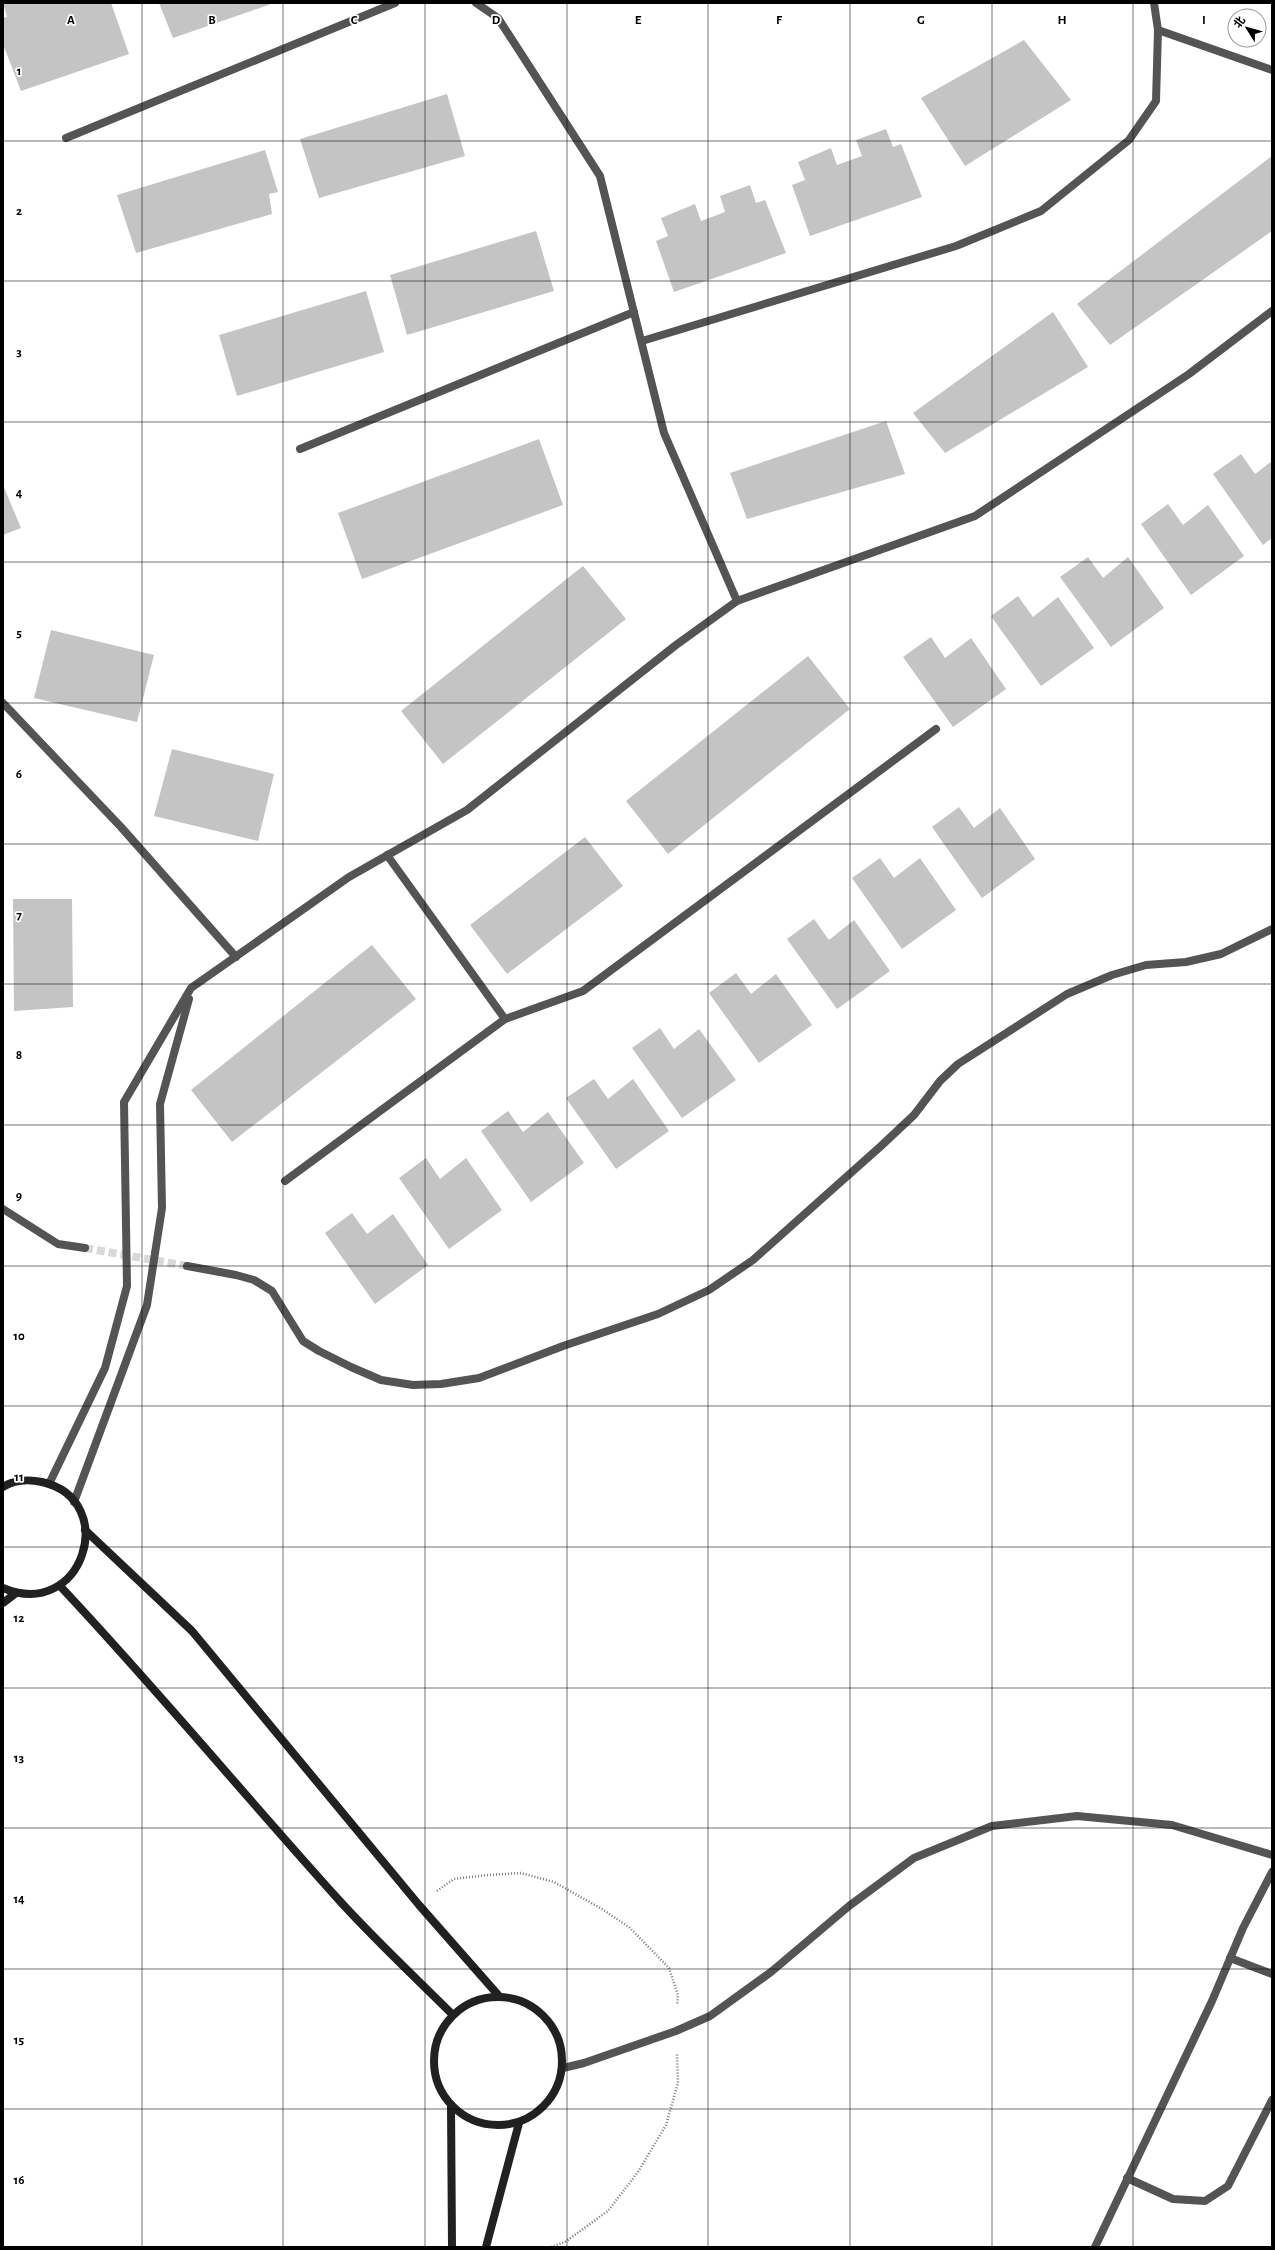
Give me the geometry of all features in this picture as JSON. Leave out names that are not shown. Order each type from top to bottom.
[{"type":"street","points":[[66,138],[395,3]]},
{"type":"street","points":[[476,3],[498,18],[600,176],[664,433],[738,601]]},
{"type":"street","points":[[642,340],[956,246],[1041,211],[1129,140],[1156,101],[1158,30],[1154,3]]},
{"type":"street","points":[[1158,30],[1272,70]]},
{"type":"street","points":[[49,1484],[105,1368],[127,1286],[124,1102],[192,988],[349,877],[467,810],[676,645],[738,601],[975,516],[1189,374],[1272,311]]},
{"type":"street","points":[[300,450],[634,312]]},
{"type":"street","points":[[3,703],[121,827],[236,957]]},
{"type":"street","points":[[285,1181],[505,1019],[583,991],[936,729]]},
{"type":"street","points":[[386,855],[505,1019]]},
{"type":"street","points":[[187,1266],[236,1274],[254,1280],[272,1291],[303,1340],[332,1358],[381,1380],[420,1384],[441,1384],[479,1378],[563,1346],[658,1314],[709,1290],[753,1260],[881,1146],[914,1116],[940,1081],[958,1064],[1067,994],[1112,975],[1146,965],[1186,962],[1221,954],[1272,929]]},
{"type":"street","points":[[74,1502],[147,1305],[162,1208],[160,1104],[192,988]]},
{"type":"street","points":[[3,1209],[58,1244],[85,1248]]},
{"type":"street","points":[[3,1588],[16,1593],[38,1594],[60,1586],[72,1575],[81,1561],[86,1546],[82,1515],[74,1502],[63,1491],[49,1484],[35,1481],[21,1481],[4,1484]]},
{"type":"street","points":[[85,1530],[192,1631],[419,1905],[499,1996]]},
{"type":"street","points":[[60,1586],[132,1662],[228,1776],[340,1901],[453,2015]]},
{"type":"street","points":[[3,1603],[16,1593]]},
{"type":"street","points":[[563,2068],[584,2063],[676,2032],[710,2016],[771,1972],[849,1906],[914,1858],[992,1826],[1077,1816],[1172,1825],[1272,1855]]},
{"type":"street","points":[[1095,2247],[1230,1958],[1272,1872]]},
{"type":"street","points":[[1230,1958],[1272,1974]]},
{"type":"street","points":[[499,1996],[516,1999],[533,2006],[546,2018],[556,2032],[560,2044],[563,2068],[556,2091],[540,2110],[518,2123],[494,2126],[470,2120],[451,2106],[438,2084],[434,2060],[439,2036],[453,2015],[466,2005],[482,1999],[499,1996]]},
{"type":"street","points":[[1127,2178],[1172,2199],[1205,2201],[1228,2186],[1272,2100]]},
{"type":"street","points":[[451,2106],[452,2247]]},
{"type":"street","points":[[486,2247],[518,2123]]},
{"type":"path","points":[[419,1905],[454,1879],[521,1873],[554,1882],[602,1909],[629,1927],[669,1968],[678,1995],[676,2032],[678,2083],[666,2125],[638,2172],[608,2211],[565,2242],[551,2247]]},
{"type":"building","points":[[3,3],[111,3],[129,54],[21,91],[3,44],[3,18],[7,17]]},
{"type":"building","points":[[159,3],[274,3],[173,38]]},
{"type":"building","points":[[1024,40],[1071,100],[965,166],[921,98]]},
{"type":"building","points":[[447,94],[465,156],[319,198],[300,139]]},
{"type":"building","points":[[886,129],[893,147],[901,144],[922,197],[810,236],[792,185],[805,180],[798,162],[831,148],[837,165],[862,156],[856,140]]},
{"type":"building","points":[[265,150],[278,192],[269,194],[272,214],[136,253],[117,195]]},
{"type":"building","points":[[1272,156],[1272,231],[1110,345],[1077,304]]},
{"type":"building","points":[[750,185],[756,203],[765,200],[786,253],[674,292],[656,241],[668,236],[661,218],[695,204],[701,221],[725,212],[720,196]]},
{"type":"building","points":[[536,231],[554,291],[407,335],[390,275]]},
{"type":"building","points":[[366,291],[384,352],[237,396],[219,335]]},
{"type":"building","points":[[1053,312],[1088,367],[945,453],[913,413]]},
{"type":"building","points":[[886,421],[905,474],[747,519],[730,473]]},
{"type":"building","points":[[539,439],[563,505],[362,579],[338,513]]},
{"type":"building","points":[[1241,454],[1255,474],[1272,461],[1272,538],[1263,545],[1213,474]]},
{"type":"building","points":[[3,485],[21,528],[3,535]]},
{"type":"building","points":[[1168,504],[1183,525],[1208,505],[1244,556],[1191,595],[1141,524]]},
{"type":"building","points":[[1088,557],[1103,578],[1128,557],[1164,608],[1111,647],[1060,577]]},
{"type":"building","points":[[583,566],[626,619],[443,764],[401,711]]},
{"type":"building","points":[[1018,596],[1033,617],[1058,597],[1094,648],[1041,686],[991,616]]},
{"type":"building","points":[[51,630],[154,655],[137,722],[34,698]]},
{"type":"building","points":[[931,637],[945,658],[971,638],[1006,689],[953,727],[903,657]]},
{"type":"building","points":[[808,656],[850,709],[668,854],[626,801]]},
{"type":"building","points":[[172,749],[274,774],[258,841],[154,816]]},
{"type":"building","points":[[959,807],[974,828],[1000,808],[1035,859],[982,898],[932,827]]},
{"type":"building","points":[[585,837],[623,886],[507,974],[470,925]]},
{"type":"building","points":[[880,858],[894,878],[920,858],[956,910],[902,949],[852,878]]},
{"type":"building","points":[[13,899],[72,899],[73,1007],[14,1011]]},
{"type":"building","points":[[814,919],[829,940],[854,920],[890,971],[837,1009],[787,939]]},
{"type":"building","points":[[372,945],[416,999],[232,1142],[191,1090]]},
{"type":"building","points":[[736,973],[751,994],[776,974],[812,1025],[759,1063],[709,993]]},
{"type":"building","points":[[660,1028],[674,1049],[699,1029],[736,1080],[682,1118],[632,1048]]},
{"type":"building","points":[[594,1079],[608,1099],[633,1079],[669,1131],[616,1169],[566,1098]]},
{"type":"building","points":[[508,1111],[523,1132],[548,1112],[584,1163],[531,1202],[481,1131]]},
{"type":"building","points":[[426,1158],[440,1179],[466,1158],[502,1210],[449,1249],[399,1178]]},
{"type":"building","points":[[352,1213],[367,1234],[393,1214],[428,1265],[375,1304],[325,1233]]},
{"type":"tunnel","points":[[85,1248],[187,1266]]}]
